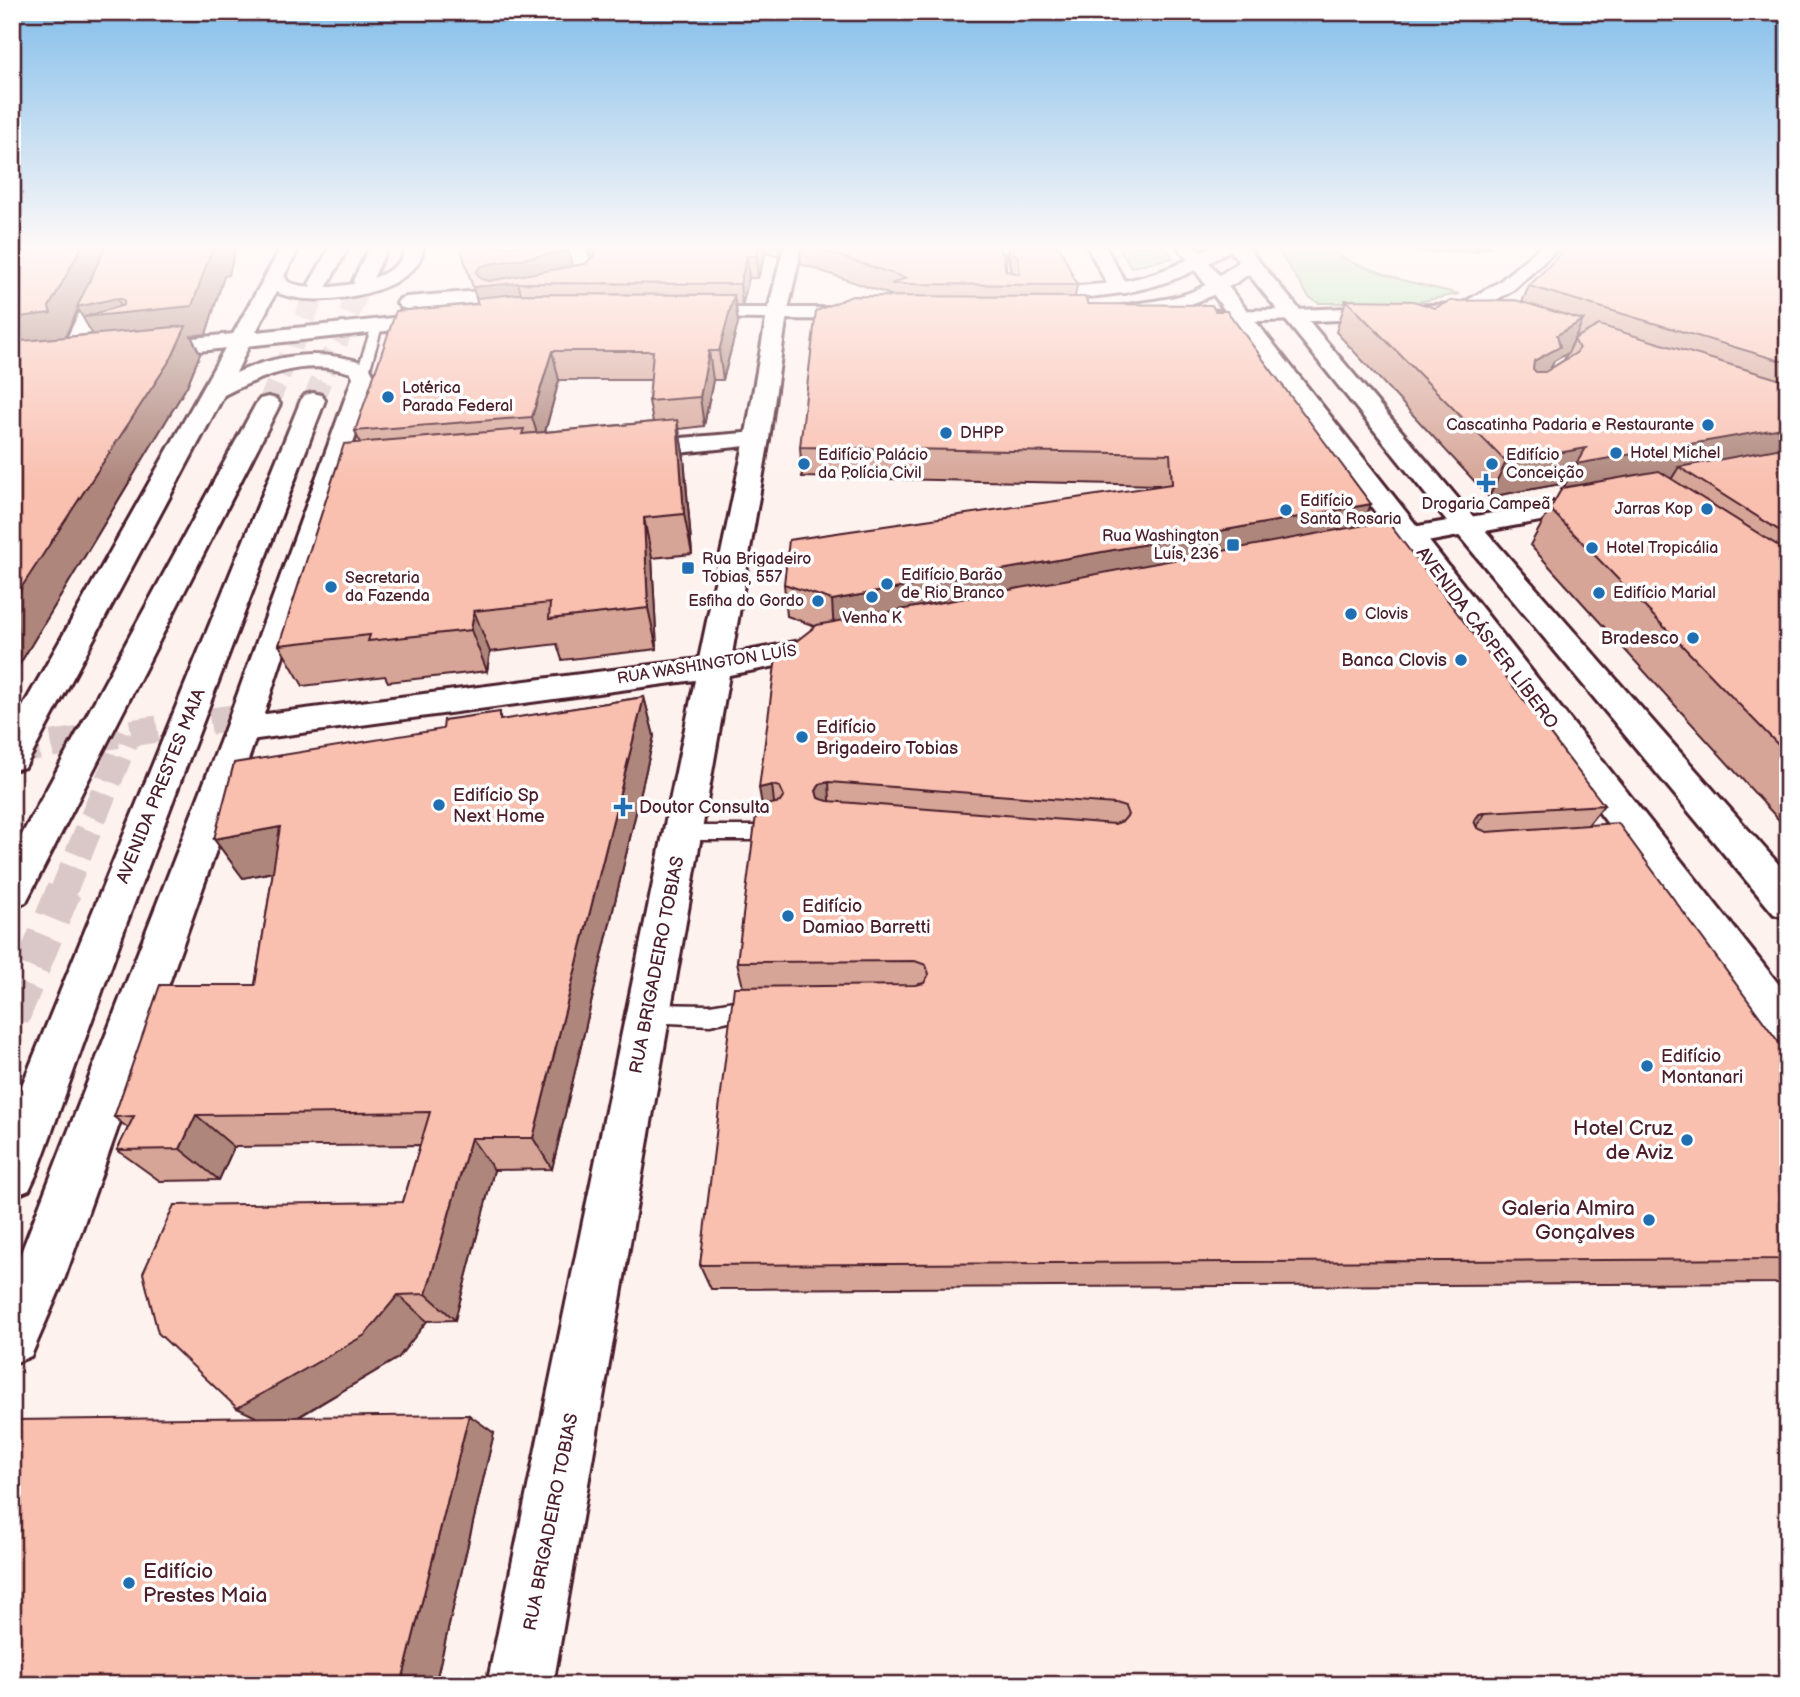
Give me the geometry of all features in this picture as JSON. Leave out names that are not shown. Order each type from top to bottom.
[{"type":"main road","points":[[81,344],[88,325]]},
{"type":"main road","points":[[133,331],[190,325]]},
{"type":"main road","points":[[12,758],[215,391],[248,325]]},
{"type":"main road","points":[[118,353],[385,325]]},
{"type":"main road","name":"RUA BRIGADEIRO TOBIAS","points":[[520,1685],[715,667],[757,439],[771,325]]},
{"type":"main road","name":"AVENIDA CÁSPER LÍBERO","points":[[1246,325],[1410,537],[1632,846],[1788,1030]]},
{"type":"main road","points":[[1302,325],[1466,526],[1788,902]]},
{"type":"main road","points":[[12,1337],[44,1264],[242,729],[363,372],[354,366],[336,362],[290,363],[244,376],[215,391]]},
{"type":"main road","name":"AVENIDA PRESTES MAIA","points":[[12,1173],[112,909],[313,400]]},
{"type":"main road","points":[[12,891],[268,404]]},
{"type":"main road","points":[[607,452],[757,439]]},
{"type":"main road","points":[[330,475],[360,474]]},
{"type":"main road","points":[[1341,549],[1621,498]]},
{"type":"main road","name":"RUA WASHINGTON LUÍS","points":[[242,729],[715,667],[866,639]]},
{"type":"lane","points":[[363,372],[377,326]]},
{"type":"lane","points":[[682,833],[764,833],[777,830]]},
{"type":"lane","points":[[648,1013],[710,1015],[749,1006],[781,1007]]},
{"type":"building","points":[[391,325],[726,325],[719,351],[709,351],[700,397],[649,401],[653,351],[552,351],[532,417],[355,431]]},
{"type":"building","points":[[814,325],[1238,325],[1371,504],[832,600],[784,584],[789,540],[1172,484],[1170,454],[800,447]]},
{"type":"building","points":[[1371,325],[1574,325],[1557,335],[1560,347],[1534,361],[1533,369],[1536,372],[1545,372],[1576,353],[1579,349],[1574,339],[1600,325],[1788,382],[1788,427],[1576,464],[1586,448],[1506,462]]},
{"type":"building","points":[[1661,325],[1788,325],[1788,363]]},
{"type":"building","points":[[186,326],[172,357],[12,602],[12,342]]},
{"type":"building","points":[[677,420],[684,514],[644,518],[648,608],[549,619],[550,603],[474,611],[471,630],[368,641],[370,635],[279,645],[344,444],[524,429],[522,434]]},
{"type":"building","points":[[1788,447],[1788,536],[1679,467]]},
{"type":"building","points":[[1659,471],[1788,552],[1788,755],[1550,509],[1562,488]]},
{"type":"building","points":[[1387,521],[1604,805],[1486,812],[1479,814],[1474,821],[1477,828],[1487,832],[1618,823],[1788,1055],[1788,1259],[700,1265],[734,987],[915,985],[924,983],[929,974],[926,965],[915,961],[737,962],[757,807],[780,802],[784,796],[780,787],[772,785],[759,788],[776,657],[817,625]],"holes":[[[829,782],[1115,804],[1125,807],[1128,815],[1115,824],[828,801],[818,798],[816,791],[820,784]]]},
{"type":"building","points":[[644,697],[533,1138],[471,1138],[426,1294],[398,1295],[365,1335],[237,1408],[158,1333],[143,1273],[174,1205],[403,1202],[430,1112],[196,1115],[180,1149],[117,1150],[134,1116],[114,1117],[160,985],[255,985],[280,827],[214,839],[234,763],[443,729],[444,720],[500,712],[500,720]]},
{"type":"building","points":[[469,1415],[401,1685],[12,1685],[12,1420]]},
{"type":"tunnel","points":[[268,404],[301,325]]},
{"type":"tunnel","points":[[313,400],[344,325]]},
{"type":"tunnel","points":[[128,733],[267,713]]},
{"type":"tunnel","points":[[12,750],[128,733]]},
{"type":"tunnel","points":[[63,892],[128,733]]},
{"type":"tunnel","points":[[12,1017],[64,890]]},
{"type":"place","name":"Lotérica Parada Federal","points":[[388,397]]},
{"type":"place","name":"Cascatinha Padaria e Restaurante","points":[[1708,425]]},
{"type":"place","name":"DHPP","points":[[946,433]]},
{"type":"place","name":"Hotel Michel","points":[[1616,453]]},
{"type":"place","name":"Edifício Palácio da Polícia Civil","points":[[804,464]]},
{"type":"place","name":"Edifício Conceição","points":[[1492,464]]},
{"type":"place","name":"Drogaria Campeã","points":[[1486,483]]},
{"type":"place","name":"Jarras Kop","points":[[1707,509]]},
{"type":"place","name":"Edifício Santa Rosaria","points":[[1286,510]]},
{"type":"place","name":"Rua Washington Luís, 236","points":[[1233,545]]},
{"type":"place","name":"Hotel Tropicália","points":[[1592,548]]},
{"type":"place","name":"Rua Brigadeiro Tobias, 557","points":[[688,568]]},
{"type":"place","name":"Edifício Barão de Rio Branco","points":[[887,584]]},
{"type":"place","name":"Secretaria da Fazenda","points":[[331,587]]},
{"type":"place","name":"Edifício Marial","points":[[1599,593]]},
{"type":"place","name":"Venha K","points":[[872,597]]},
{"type":"place","name":"Esfiha do Gordo","points":[[818,601]]},
{"type":"place","name":"Clovis","points":[[1351,614]]},
{"type":"place","name":"Bradesco","points":[[1693,638]]},
{"type":"place","name":"Banca Clovis","points":[[1461,660]]},
{"type":"place","name":"Edifício Brigadeiro Tobias","points":[[802,737]]},
{"type":"place","name":"Edifício Sp Next Home","points":[[439,805]]},
{"type":"place","name":"Doutor Consulta","points":[[623,807]]},
{"type":"place","name":"Edifício Damiao Barretti","points":[[788,916]]},
{"type":"place","name":"Edifício Montanari","points":[[1647,1066]]},
{"type":"place","name":"Hotel Cruz de Aviz","points":[[1687,1140]]},
{"type":"place","name":"Galeria Almira Gonçalves","points":[[1649,1220]]},
{"type":"place","name":"Edifício Prestes Maia","points":[[129,1583]]}]
